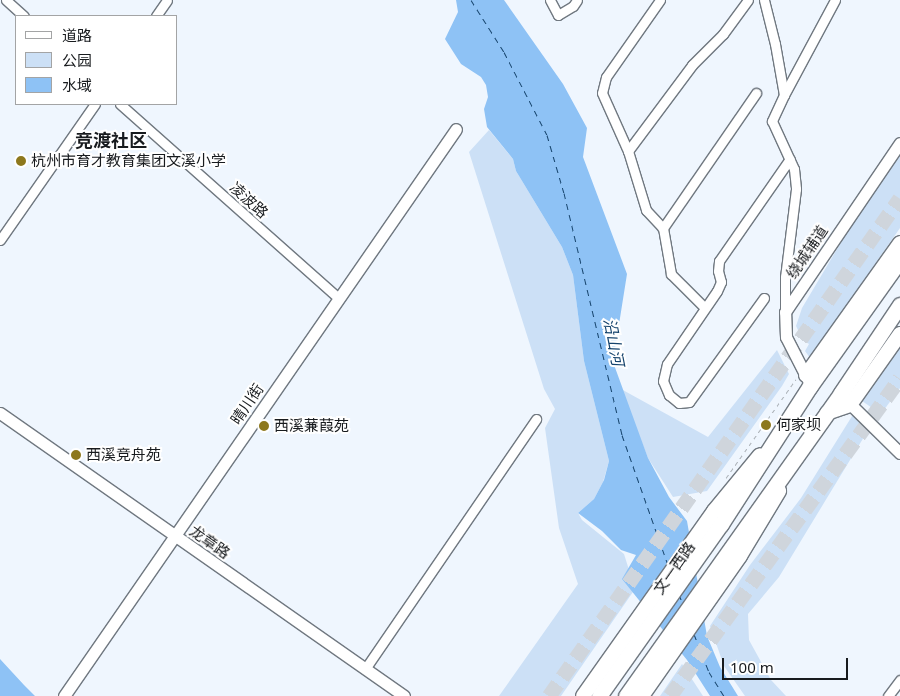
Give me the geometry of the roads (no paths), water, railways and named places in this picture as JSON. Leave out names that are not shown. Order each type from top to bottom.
[{"type":"main road","points":[[897,255],[900,243]]},
{"type":"main road","name":"文一西路","points":[[589,695],[717,517],[772,445],[806,377],[897,255]]},
{"type":"main road","points":[[846,399],[900,305]]},
{"type":"main road","points":[[642,696],[791,463],[827,412],[846,399],[900,334]]},
{"type":"main road","points":[[626,696],[737,550]]},
{"type":"street","points":[[6,0],[23,15]]},
{"type":"street","points":[[157,15],[167,0]]},
{"type":"street","points":[[550,0],[558,15],[573,6],[577,0]]},
{"type":"street","points":[[660,0],[606,77],[602,93],[628,151],[646,210],[663,228],[671,274],[704,307]]},
{"type":"street","points":[[628,151],[692,65],[723,34],[748,0]]},
{"type":"street","points":[[764,0],[775,44],[784,95]]},
{"type":"street","points":[[806,377],[786,337],[785,277],[796,188],[790,159],[772,121],[835,0]]},
{"type":"street","points":[[663,228],[756,94]]},
{"type":"street","points":[[0,240],[94,105]]},
{"type":"street","name":"凌波路","points":[[121,105],[338,298]]},
{"type":"street","name":"晴川街","points":[[64,696],[456,129]]},
{"type":"street","name":"绕城辅道","points":[[785,312],[900,143]]},
{"type":"street","points":[[764,298],[689,402],[678,403],[669,395],[663,382],[667,364],[721,282],[718,271],[719,261],[790,159]]},
{"type":"street","points":[[846,399],[900,453]]},
{"type":"street","name":"龙章路","points":[[0,413],[404,696]]},
{"type":"street","points":[[365,669],[536,419]]},
{"type":"street","points":[[888,696],[900,680]]},
{"type":"water","name":"沿山河","points":[[456,0],[504,0],[563,84],[587,128],[583,157],[627,274],[613,362],[648,458],[669,497],[687,521],[707,636],[720,667],[738,696],[710,696],[687,660],[622,579],[636,555],[621,550],[602,531],[578,513],[594,499],[604,480],[609,461],[584,361],[573,275],[562,247],[516,171],[513,159],[487,127],[484,109],[488,97],[486,85],[481,77],[461,64],[445,39],[458,12]]},
{"type":"water","points":[[0,659],[24,685],[35,696],[0,696]]},
{"type":"tunnel","points":[[549,696],[900,198]]},
{"type":"tunnel","points":[[670,696],[900,378]]},
{"type":"place","name":"杭州市育才教育集团文溪小学","points":[[21,161]]},
{"type":"place","name":"何家坝","points":[[766,425]]},
{"type":"place","name":"西溪蒹葭苑","points":[[264,426]]},
{"type":"place","name":"西溪竞舟苑","points":[[76,455]]},
{"type":"district","name":"竞渡社区","points":[[111,140]]}]
